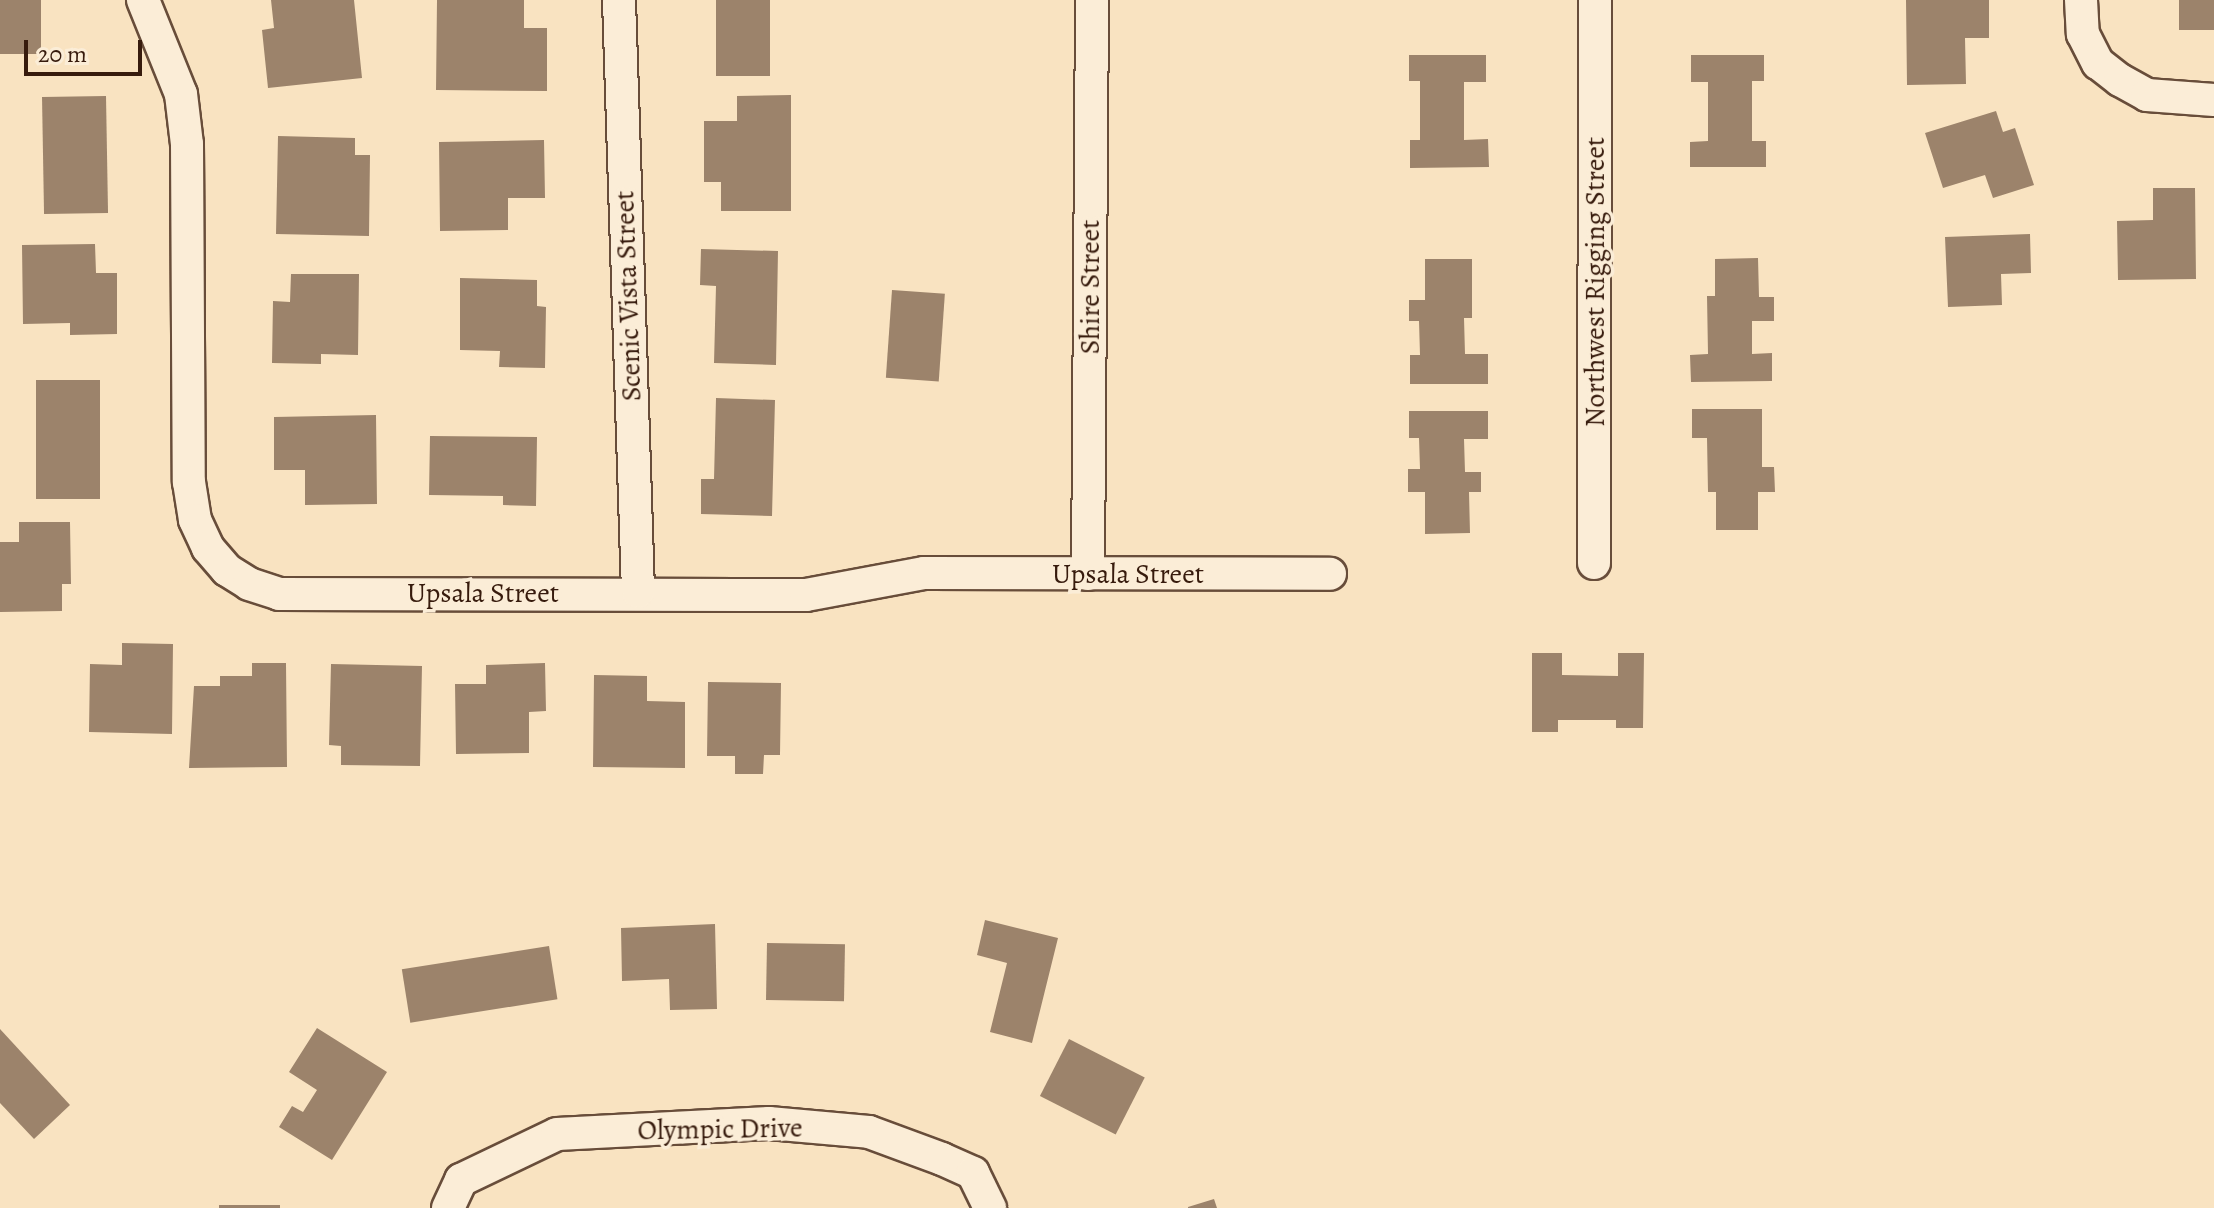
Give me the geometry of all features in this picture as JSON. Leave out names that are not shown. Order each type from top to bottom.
[{"type":"street","name":"Upsala Street","points":[[143,0],[181,94],[187,144],[189,482],[195,520],[208,548],[227,570],[279,594],[638,592],[806,595],[924,573],[1330,574]]},
{"type":"street","name":"Scenic Vista Street","points":[[619,0],[638,592]]},
{"type":"street","name":"Shire Street","points":[[1088,574],[1092,0]]},
{"type":"street","name":"Northwest Rigging Street","points":[[1594,563],[1595,0]]},
{"type":"street","points":[[2081,0],[2083,34],[2098,63],[2120,80],[2147,95],[2214,100]]},
{"type":"street","name":"Olympic Drive","points":[[448,1208],[461,1180],[557,1134],[769,1123],[869,1132],[942,1159],[973,1173],[990,1208]]},
{"type":"building","points":[[0,0],[41,0],[41,54],[0,54]]},
{"type":"building","points":[[271,0],[354,0],[362,78],[268,88],[262,30],[274,28]]},
{"type":"building","points":[[437,0],[524,0],[524,28],[547,28],[547,91],[436,90]]},
{"type":"building","points":[[716,0],[770,0],[770,76],[716,76]]},
{"type":"building","points":[[1906,0],[1989,0],[1989,38],[1965,38],[1966,84],[1907,85]]},
{"type":"building","points":[[2179,0],[2214,0],[2214,30],[2179,30]]},
{"type":"building","points":[[1409,55],[1486,55],[1486,82],[1464,82],[1464,140],[1488,139],[1489,167],[1410,168],[1410,140],[1420,140],[1420,81],[1409,81]]},
{"type":"building","points":[[1691,55],[1764,55],[1764,81],[1752,81],[1752,141],[1766,141],[1766,167],[1690,167],[1690,142],[1708,141],[1708,82],[1691,82]]},
{"type":"building","points":[[791,95],[791,211],[721,211],[721,182],[704,182],[704,121],[737,121],[737,96]]},
{"type":"building","points":[[106,96],[108,213],[44,214],[42,97]]},
{"type":"building","points":[[1996,111],[2003,132],[2015,128],[2034,185],[1993,198],[1985,175],[1943,188],[1925,133]]},
{"type":"building","points":[[278,136],[355,138],[355,155],[370,155],[369,236],[276,234]]},
{"type":"building","points":[[544,140],[545,198],[508,198],[508,230],[440,231],[439,142]]},
{"type":"building","points":[[2153,188],[2195,188],[2196,279],[2118,280],[2117,221],[2153,220]]},
{"type":"building","points":[[2030,234],[2031,273],[2001,274],[2002,305],[1948,307],[1945,237]]},
{"type":"building","points":[[95,244],[96,273],[117,273],[117,334],[70,335],[70,323],[23,324],[22,245]]},
{"type":"building","points":[[701,249],[778,251],[776,365],[714,363],[716,286],[700,285]]},
{"type":"building","points":[[1758,258],[1759,297],[1774,297],[1774,321],[1752,321],[1752,354],[1772,353],[1772,381],[1691,382],[1690,355],[1708,354],[1707,296],[1715,296],[1715,259]]},
{"type":"building","points":[[1425,259],[1472,259],[1472,318],[1464,318],[1465,354],[1488,354],[1488,384],[1410,384],[1410,355],[1420,355],[1419,321],[1409,321],[1409,300],[1425,300]]},
{"type":"building","points":[[291,274],[359,274],[358,355],[321,354],[321,364],[272,363],[273,301],[290,302]]},
{"type":"building","points":[[460,278],[537,280],[537,306],[546,307],[545,368],[499,367],[500,351],[460,350]]},
{"type":"building","points":[[892,290],[945,294],[939,381],[886,378]]},
{"type":"building","points":[[36,380],[100,380],[100,499],[36,499]]},
{"type":"building","points":[[716,398],[775,400],[772,516],[701,514],[701,479],[714,479]]},
{"type":"building","points":[[1692,409],[1762,409],[1762,467],[1774,467],[1775,492],[1758,492],[1758,530],[1716,530],[1716,492],[1708,492],[1707,438],[1692,438]]},
{"type":"building","points":[[1409,411],[1488,411],[1488,439],[1464,439],[1465,472],[1481,472],[1481,492],[1469,492],[1470,533],[1425,534],[1425,492],[1408,492],[1408,469],[1420,469],[1419,438],[1409,438]]},
{"type":"building","points":[[376,415],[377,504],[305,505],[305,470],[274,470],[274,417]]},
{"type":"building","points":[[430,436],[537,437],[536,506],[503,505],[503,496],[429,495]]},
{"type":"building","points":[[19,522],[70,522],[71,584],[62,584],[62,611],[0,612],[0,542],[19,542]]},
{"type":"building","points":[[122,643],[173,644],[172,734],[89,732],[90,664],[122,665]]},
{"type":"building","points":[[1532,653],[1562,653],[1562,675],[1618,676],[1618,653],[1644,653],[1643,728],[1616,728],[1616,720],[1558,720],[1558,732],[1532,732]]},
{"type":"building","points":[[252,663],[286,663],[287,767],[189,768],[194,686],[220,686],[220,676],[252,676]]},
{"type":"building","points":[[545,663],[546,711],[529,712],[529,753],[456,754],[455,684],[486,684],[486,665]]},
{"type":"building","points":[[331,664],[422,666],[420,766],[341,765],[341,746],[329,745]]},
{"type":"building","points":[[594,675],[647,676],[647,701],[685,702],[685,768],[593,767]]},
{"type":"building","points":[[708,682],[781,683],[780,755],[764,755],[763,774],[735,774],[735,756],[707,756]]},
{"type":"building","points":[[985,920],[1058,938],[1032,1043],[990,1032],[1007,963],[977,955]]},
{"type":"building","points":[[715,924],[717,1009],[670,1010],[669,979],[622,981],[621,928]]},
{"type":"building","points":[[767,943],[845,944],[844,1001],[766,1000]]},
{"type":"building","points":[[549,946],[557,999],[410,1023],[402,969]]},
{"type":"building","points":[[317,1028],[387,1072],[332,1160],[279,1127],[292,1106],[303,1112],[317,1090],[289,1072]]},
{"type":"building","points":[[0,1029],[70,1105],[34,1139],[0,1103]]},
{"type":"building","points":[[1069,1039],[1145,1078],[1116,1135],[1040,1096]]},
{"type":"building","points":[[1214,1199],[1217,1208],[1188,1208],[1188,1207]]},
{"type":"building","points":[[219,1205],[280,1205],[280,1208],[219,1208]]}]
